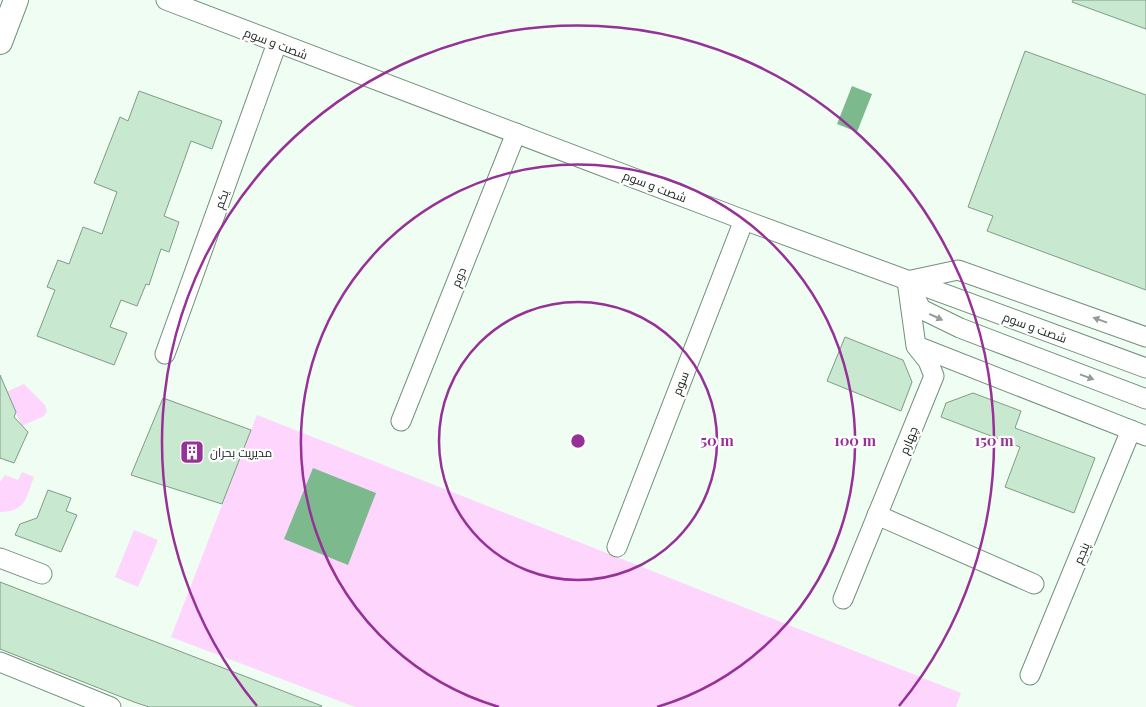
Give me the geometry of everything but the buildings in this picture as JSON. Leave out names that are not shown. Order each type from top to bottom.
[{"type":"main road","points":[[0,42],[16,0]]},
{"type":"street","name":"شصت و سوم","points":[[166,0],[277,44],[744,220],[1146,368]]},
{"type":"street","name":"یکم","points":[[165,354],[277,44]]},
{"type":"street","name":"دوم","points":[[401,422],[516,133]]},
{"type":"street","name":"سوم","points":[[617,547],[744,220]]},
{"type":"street","points":[[1146,337],[958,270],[907,281],[921,309],[960,328],[1146,399]]},
{"type":"street","name":"چهارم","points":[[843,598],[934,376],[928,361],[916,346],[907,281]]},
{"type":"street","points":[[916,346],[1139,433]]},
{"type":"street","name":"پنجم","points":[[1030,675],[1139,433]]},
{"type":"street","points":[[877,515],[1034,584]]},
{"type":"street","points":[[0,558],[42,574]]},
{"type":"street","points":[[0,662],[112,707]]},
{"type":"shaded area","points":[[852,86],[872,94],[857,132],[837,124]]},
{"type":"shaded area","points":[[24,384],[45,405],[47,411],[44,416],[22,426],[6,392]]},
{"type":"shaded area","points":[[257,415],[961,693],[956,707],[355,707],[171,637]]},
{"type":"shaded area","points":[[313,468],[376,493],[348,565],[284,539]]},
{"type":"shaded area","points":[[22,472],[34,477],[24,502],[15,509],[0,512],[0,482],[5,475],[18,480]]},
{"type":"shaded area","points":[[134,530],[158,540],[138,587],[115,577]]},
{"type":"place","name":"مدیریت بحران","points":[[192,452]]}]
